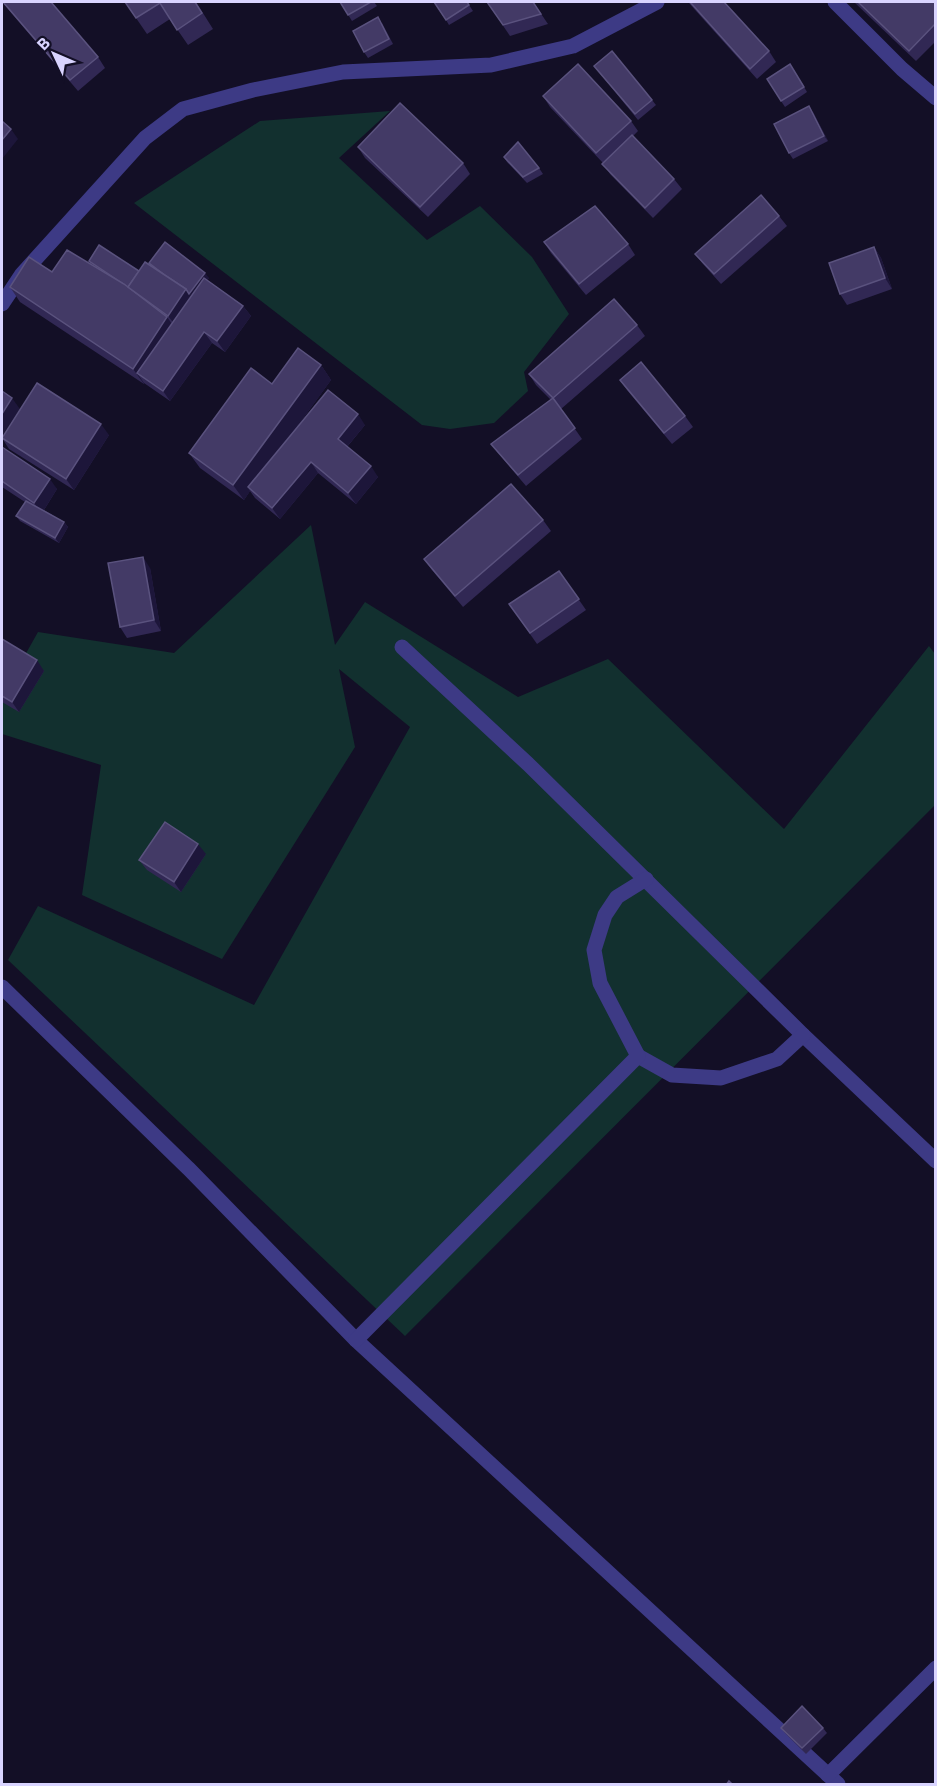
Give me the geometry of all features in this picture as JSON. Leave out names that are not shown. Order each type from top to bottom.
[{"type":"street","points":[[2,304],[22,274],[145,138],[183,109],[253,90],[343,72],[491,65],[573,46],[586,37],[657,2]]},
{"type":"street","points":[[835,2],[902,69],[936,98]]},
{"type":"street","points":[[402,647],[528,764],[803,1035],[936,1161]]},
{"type":"street","points":[[646,879],[617,897],[605,915],[594,950],[600,983],[638,1056],[672,1075],[721,1078],[777,1059],[803,1035]]},
{"type":"street","points":[[2,987],[188,1168],[356,1340],[833,1780],[936,1668]]},
{"type":"street","points":[[356,1340],[638,1056]]},
{"type":"green space","points":[[390,111],[339,158],[427,240],[480,206],[532,257],[569,314],[524,372],[528,391],[494,423],[450,429],[422,425],[134,203],[260,121]]},
{"type":"green space","points":[[311,525],[335,645],[365,602],[518,697],[608,659],[784,829],[929,646],[935,654],[935,805],[405,1336],[8,960],[38,906],[254,1005],[410,727],[339,669],[355,747],[222,959],[82,895],[101,765],[2,734],[2,696],[38,632],[174,653]]},
{"type":"building","points":[[3,2],[51,2],[98,57],[70,80]]},
{"type":"building","points":[[125,2],[195,2],[202,13],[177,30],[160,3],[136,18]]},
{"type":"building","points":[[340,2],[371,2],[348,15]]},
{"type":"building","points":[[434,2],[467,2],[469,5],[446,20]]},
{"type":"building","points":[[487,2],[533,2],[541,14],[503,25]]},
{"type":"building","points":[[690,2],[724,2],[769,51],[750,69]]},
{"type":"building","points":[[858,2],[936,2],[936,23],[909,51]]},
{"type":"building","points":[[378,17],[389,39],[364,52],[353,31]]},
{"type":"building","points":[[612,51],[652,100],[635,114],[594,66]]},
{"type":"building","points":[[578,64],[631,121],[596,153],[543,96]]},
{"type":"building","points":[[790,64],[804,87],[781,101],[767,79]]},
{"type":"building","points":[[400,103],[463,163],[420,207],[358,147]]},
{"type":"building","points":[[809,106],[824,136],[789,153],[774,124]]},
{"type":"building","points":[[2,121],[11,129],[2,140]]},
{"type":"building","points":[[632,135],[674,179],[645,208],[602,164]]},
{"type":"building","points":[[518,142],[539,168],[523,177],[504,157]]},
{"type":"building","points":[[761,195],[779,216],[714,274],[695,254]]},
{"type":"building","points":[[595,206],[628,244],[579,284],[544,242]]},
{"type":"building","points":[[165,242],[205,273],[189,294],[186,289],[149,263]]},
{"type":"building","points":[[99,245],[139,271],[128,287],[89,261]]},
{"type":"building","points":[[874,247],[885,278],[840,294],[829,263]]},
{"type":"building","points":[[67,250],[124,284],[167,317],[133,369],[10,287],[29,257],[52,272]]},
{"type":"building","points":[[145,262],[186,289],[168,316],[128,287]]},
{"type":"building","points":[[204,278],[243,306],[217,341],[204,332],[163,391],[137,373]]},
{"type":"building","points":[[614,299],[637,325],[553,398],[529,374]]},
{"type":"building","points":[[298,348],[321,365],[233,485],[189,453],[251,368],[272,384]]},
{"type":"building","points":[[641,362],[685,416],[664,433],[620,380]]},
{"type":"building","points":[[37,383],[101,424],[66,479],[2,438]]},
{"type":"building","points":[[328,390],[358,414],[338,439],[371,466],[348,493],[311,462],[272,508],[248,487]]},
{"type":"building","points":[[2,391],[12,398],[2,414]]},
{"type":"building","points":[[553,398],[575,428],[518,475],[491,444]]},
{"type":"building","points":[[2,447],[50,479],[34,503],[2,481]]},
{"type":"building","points":[[511,484],[543,520],[455,596],[424,559]]},
{"type":"building","points":[[26,501],[64,522],[55,538],[16,516]]},
{"type":"building","points":[[143,557],[154,620],[120,627],[108,563]]},
{"type":"building","points":[[559,571],[579,599],[530,633],[509,604]]},
{"type":"building","points":[[2,639],[37,660],[12,702],[2,696]]},
{"type":"building","points":[[165,822],[198,844],[174,882],[139,860]]},
{"type":"building","points":[[802,1706],[823,1728],[802,1748],[781,1728]]}]
